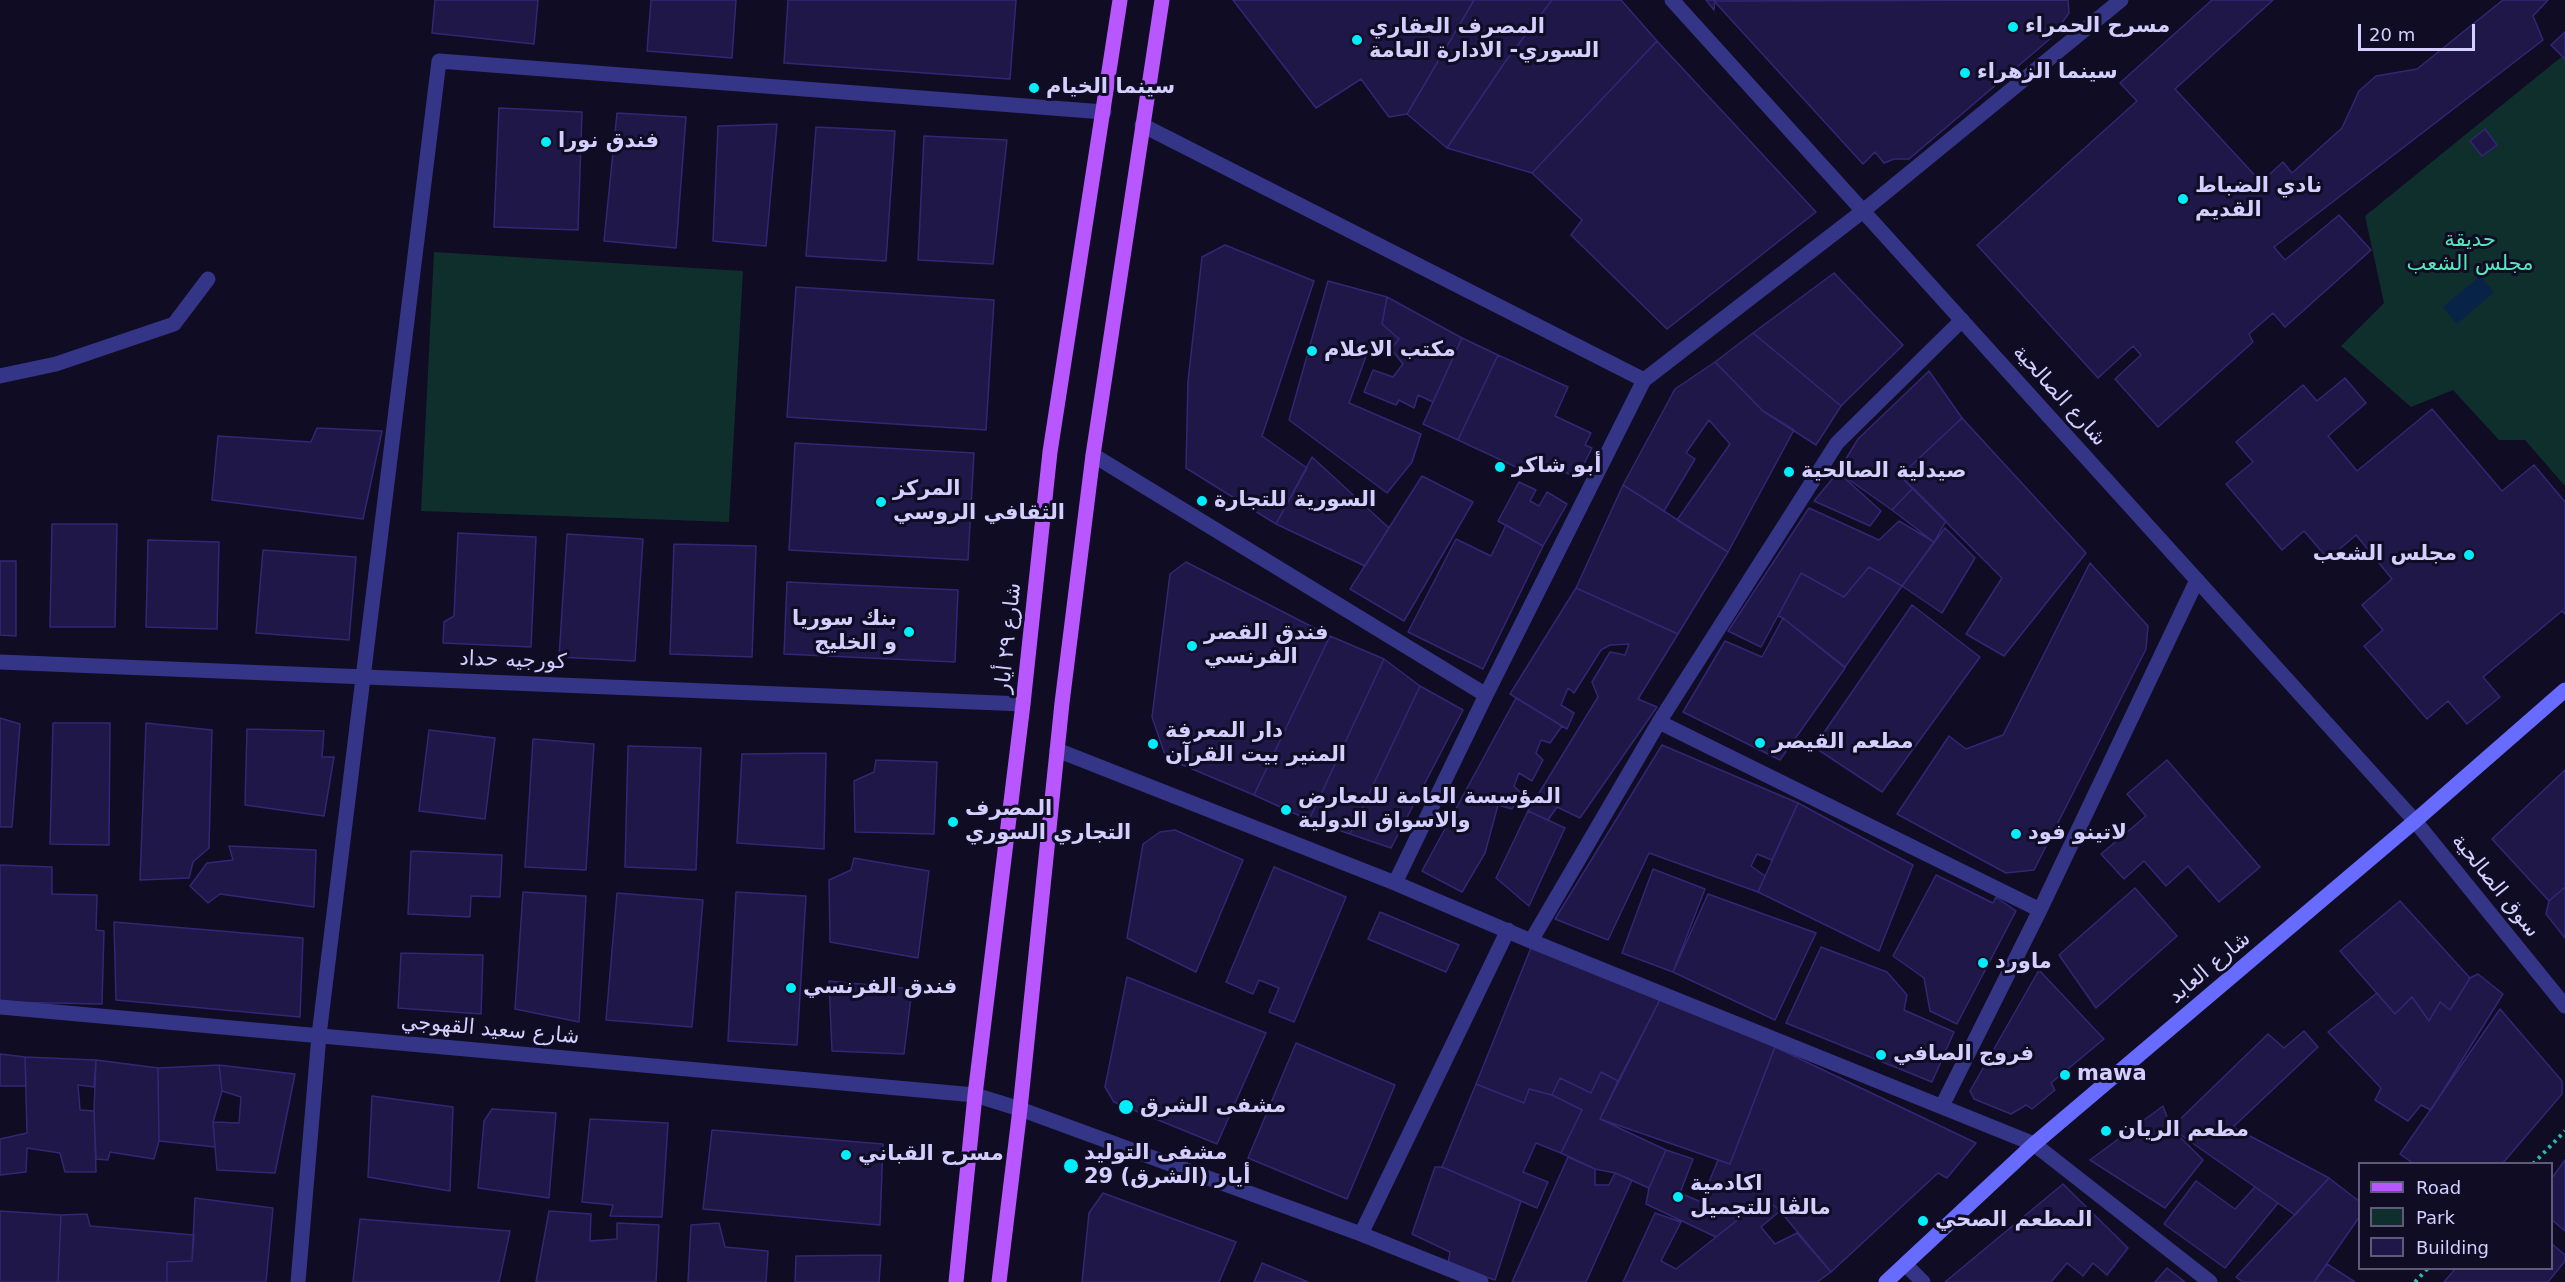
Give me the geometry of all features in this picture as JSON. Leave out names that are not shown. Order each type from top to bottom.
[{"type":"main road","name":"شارع ٢٩ أيار","points":[[956,1282],[975,1095],[1023,704],[1050,452],[1120,0]]},
{"type":"main road","points":[[999,1282],[1020,1109],[1057,750],[1093,455],[1162,0]]},
{"type":"main road","name":"شارع العابد","points":[[1886,1282],[2034,1144],[2415,821],[2565,690]]},
{"type":"street","name":"شارع الصالحية","points":[[1672,0],[2415,821]]},
{"type":"street","points":[[1395,883],[1486,695],[1644,380],[1863,211],[2121,0]]},
{"type":"street","points":[[298,1282],[319,1035],[439,61],[1104,112]]},
{"type":"street","points":[[1142,125],[1644,380]]},
{"type":"street","points":[[0,376],[56,364],[174,324],[208,279]]},
{"type":"street","points":[[1531,940],[1659,722],[1837,443],[1962,320]]},
{"type":"street","points":[[1093,455],[1486,695]]},
{"type":"street","points":[[1942,1106],[2040,910],[2197,580]]},
{"type":"street","name":"كورجيه حداد","points":[[0,662],[364,675],[1023,704]]},
{"type":"street","points":[[1659,722],[2040,910]]},
{"type":"street","points":[[1057,750],[1395,883],[2034,1144],[2210,1282]]},
{"type":"street","name":"سوق الصالحية","points":[[2415,821],[2565,1006]]},
{"type":"street","points":[[1361,1234],[1508,930]]},
{"type":"street","name":"شارع سعيد القهوجي","points":[[0,1007],[975,1095],[1020,1109],[1361,1234],[1481,1282]]},
{"type":"street","points":[[1906,1265],[1923,1282]]},
{"type":"path","points":[[2535,1162],[2565,1131]]},
{"type":"path","points":[[2415,1282],[2427,1270]]},
{"type":"green space","name":"حديقة مجلس الشعب","points":[[2565,54],[2565,486],[2525,440],[2499,440],[2453,390],[2411,407],[2341,346],[2384,303],[2365,216]]},
{"type":"green space","points":[[434,252],[743,271],[729,522],[421,511]]},
{"type":"water","points":[[2480,276],[2494,292],[2457,324],[2443,307]]},
{"type":"building","points":[[435,0],[538,0],[534,44],[432,33]]},
{"type":"building","points":[[651,0],[736,0],[732,58],[647,51]]},
{"type":"building","points":[[788,0],[1016,0],[1010,79],[784,63]]},
{"type":"building","name":"المصرف العقاري السوري- الادارة العامة","points":[[1233,0],[1474,0],[1407,114],[1389,117],[1361,79],[1316,108]]},
{"type":"building","points":[[1474,0],[1552,0],[1505,62],[1447,148],[1407,114]]},
{"type":"building","points":[[1552,0],[1621,0],[1657,41],[1532,173],[1447,148],[1505,62]]},
{"type":"building","points":[[1706,0],[1715,0],[1714,10]]},
{"type":"building","points":[[2068,0],[2069,13],[2051,38],[1909,159],[1894,159],[1884,163],[1875,152],[1863,164],[1714,1]]},
{"type":"building","name":"نادي الضباط القديم","points":[[2212,0],[2273,0],[2175,89],[2261,182],[2283,162],[2292,173],[2342,128],[2359,91],[2376,76],[2417,69],[2503,0],[2548,0],[2533,16],[2543,40],[2274,247],[2285,260],[2339,215],[2371,250],[2285,327],[2273,313],[2249,334],[2253,342],[2158,427],[2115,379],[2141,355],[2133,346],[2098,378],[1977,245],[2137,101],[2120,83]]},
{"type":"building","points":[[2565,32],[2565,59],[2551,45]]},
{"type":"building","points":[[1657,41],[1816,212],[1667,329],[1571,235],[1582,220],[1532,173]]},
{"type":"building","points":[[499,108],[582,112],[578,230],[494,227]]},
{"type":"building","points":[[617,113],[686,117],[676,248],[604,241]]},
{"type":"building","points":[[777,124],[766,246],[713,241],[718,126]]},
{"type":"building","points":[[816,127],[895,131],[886,261],[806,256]]},
{"type":"building","points":[[2485,129],[2497,145],[2482,156],[2470,141]]},
{"type":"building","points":[[924,136],[1007,140],[993,264],[918,260]]},
{"type":"building","points":[[1225,245],[1314,281],[1262,436],[1307,468],[1276,524],[1186,468],[1188,381],[1202,257]]},
{"type":"building","points":[[1834,273],[1903,345],[1841,406],[1753,333]]},
{"type":"building","points":[[1328,281],[1387,297],[1382,324],[1399,339],[1391,349],[1370,345],[1349,403],[1421,434],[1412,462],[1387,493],[1289,420]]},
{"type":"building","points":[[796,287],[994,300],[986,430],[787,417]]},
{"type":"building","points":[[1387,297],[1462,338],[1433,402],[1418,395],[1414,408],[1399,400],[1396,405],[1364,392],[1373,370],[1393,377],[1403,364],[1391,349],[1399,339],[1382,324]]},
{"type":"building","points":[[1753,333],[1841,406],[1816,445],[1763,411],[1715,362]]},
{"type":"building","points":[[1462,338],[1498,355],[1458,440],[1423,424]]},
{"type":"building","points":[[1498,355],[1568,387],[1555,416],[1591,433],[1585,445],[1592,448],[1577,478],[1538,459],[1531,474],[1458,440]]},
{"type":"building","points":[[1715,362],[1763,411],[1794,430],[1728,552],[1677,520],[1730,444],[1709,420],[1686,453],[1695,459],[1664,511],[1623,485],[1675,389]]},
{"type":"building","points":[[1929,371],[1962,418],[1900,476],[1913,488],[1892,510],[1838,472],[1858,439]]},
{"type":"building","name":"مجلس الشعب","points":[[2345,378],[2366,403],[2328,436],[2357,471],[2432,409],[2502,491],[2534,465],[2565,502],[2565,614],[2562,611],[2483,677],[2500,697],[2467,724],[2448,701],[2427,719],[2364,646],[2383,630],[2362,605],[2392,579],[2356,535],[2328,559],[2304,531],[2282,550],[2226,484],[2253,462],[2236,442],[2303,385],[2317,401]]},
{"type":"building","points":[[1962,418],[2086,553],[2004,656],[1966,634],[2002,578],[1900,476]]},
{"type":"building","points":[[317,428],[382,431],[363,519],[212,500],[218,436],[311,442]]},
{"type":"building","name":"المركز الثقافي الروسي","points":[[795,443],[974,453],[968,560],[789,550]]},
{"type":"building","points":[[1312,457],[1389,528],[1365,566],[1276,524]]},
{"type":"building","points":[[1838,472],[1881,511],[1870,526],[1814,501]]},
{"type":"building","points":[[1422,476],[1473,502],[1404,621],[1350,589]]},
{"type":"building","points":[[1519,482],[1536,490],[1530,501],[1539,506],[1547,492],[1567,504],[1543,546],[1498,521]]},
{"type":"building","points":[[1623,485],[1728,552],[1678,634],[1576,588]]},
{"type":"building","points":[[1913,488],[1946,521],[1934,542],[1892,510]]},
{"type":"building","points":[[1809,508],[1879,540],[1899,521],[1934,542],[1902,586],[1869,567],[1844,597],[1801,573],[1761,647],[1728,631]]},
{"type":"building","points":[[52,524],[117,524],[115,627],[50,627]]},
{"type":"building","points":[[1506,525],[1543,546],[1483,669],[1408,632],[1456,539],[1491,556]]},
{"type":"building","points":[[1945,528],[1975,558],[1942,613],[1902,586]]},
{"type":"building","points":[[458,533],[536,537],[531,647],[443,643],[444,622],[454,616]]},
{"type":"building","points":[[567,534],[643,539],[635,661],[559,657]]},
{"type":"building","points":[[148,540],[219,542],[217,629],[146,627]]},
{"type":"building","points":[[674,544],[756,546],[752,657],[670,654]]},
{"type":"building","points":[[263,550],[356,557],[349,640],[256,633]]},
{"type":"building","points":[[0,561],[16,561],[16,636],[0,635]]},
{"type":"building","points":[[1186,562],[1330,636],[1254,795],[1166,758],[1152,717],[1170,574]]},
{"type":"building","points":[[2090,563],[2148,626],[2146,649],[2034,870],[2006,873],[1897,814],[1949,736],[1966,749],[2003,735]]},
{"type":"building","points":[[1869,567],[1902,586],[1845,667],[1778,616],[1801,573],[1844,597]]},
{"type":"building","points":[[787,582],[958,590],[955,662],[784,654]]},
{"type":"building","points":[[1576,588],[1678,634],[1638,699],[1657,707],[1580,818],[1557,807],[1548,820],[1528,811],[1598,697],[1592,682],[1610,652],[1625,655],[1629,644],[1610,645],[1601,650],[1574,693],[1568,688],[1561,705],[1574,713],[1567,729],[1510,694]]},
{"type":"building","points":[[1912,605],[1980,657],[1882,792],[1814,747]]},
{"type":"building","points":[[1783,618],[1845,668],[1780,760],[1683,712],[1725,641],[1762,657]]},
{"type":"building","points":[[1330,636],[1384,659],[1309,820],[1254,795]]},
{"type":"building","points":[[1384,659],[1420,686],[1350,834],[1309,820]]},
{"type":"building","points":[[1420,686],[1463,710],[1391,848],[1350,834]]},
{"type":"building","points":[[1516,698],[1562,726],[1550,743],[1541,740],[1536,753],[1543,760],[1532,781],[1519,773],[1514,786],[1521,793],[1512,809],[1498,805],[1485,853],[1462,892],[1422,871]]},
{"type":"building","points":[[0,718],[20,724],[12,827],[0,827]]},
{"type":"building","points":[[53,723],[110,723],[109,845],[50,844]]},
{"type":"building","points":[[146,723],[212,730],[209,848],[193,862],[189,878],[140,880]]},
{"type":"building","points":[[247,729],[324,731],[322,757],[334,757],[324,816],[245,805]]},
{"type":"building","points":[[429,730],[495,738],[485,819],[419,811]]},
{"type":"building","points":[[533,739],[594,744],[586,870],[525,867]]},
{"type":"building","points":[[1662,745],[1798,803],[1772,860],[1757,854],[1751,866],[1765,876],[1758,892],[1649,853],[1608,940],[1555,919]]},
{"type":"building","points":[[628,746],[701,748],[696,870],[625,867]]},
{"type":"building","points":[[826,753],[824,849],[737,843],[742,754]]},
{"type":"building","points":[[876,760],[937,762],[934,834],[855,832],[854,781],[874,772]]},
{"type":"building","points":[[2167,760],[2260,867],[2219,902],[2188,866],[2166,886],[2144,861],[2124,879],[2101,854],[2146,816],[2127,794]]},
{"type":"building","points":[[2565,770],[2565,887],[2549,901],[2492,839]]},
{"type":"building","points":[[1798,803],[1913,865],[1879,951],[1758,892]]},
{"type":"building","points":[[1528,811],[1565,828],[1529,906],[1496,878]]},
{"type":"building","points":[[1175,830],[1243,860],[1196,972],[1127,938],[1143,844],[1160,832]]},
{"type":"building","points":[[229,846],[316,850],[314,907],[220,894],[208,903],[190,886],[207,863],[233,860]]},
{"type":"building","points":[[411,851],[502,855],[500,897],[471,896],[470,917],[408,914]]},
{"type":"building","points":[[854,858],[929,871],[918,958],[830,942],[829,880],[851,870]]},
{"type":"building","points":[[0,865],[52,867],[52,894],[97,895],[96,930],[104,931],[102,1004],[0,1002]]},
{"type":"building","points":[[1274,867],[1346,897],[1294,1022],[1269,1012],[1279,988],[1259,980],[1253,994],[1226,982]]},
{"type":"building","points":[[1653,869],[1705,889],[1673,972],[1622,953]]},
{"type":"building","points":[[1936,875],[1993,903],[1996,897],[2016,911],[1957,1024],[1930,1011],[1924,978],[1893,956]]},
{"type":"building","points":[[2565,887],[2565,938],[2546,914],[2549,901]]},
{"type":"building","points":[[2135,888],[2177,936],[2096,1008],[2059,955]]},
{"type":"building","points":[[523,892],[586,896],[579,1022],[515,1009]]},
{"type":"building","points":[[736,892],[806,896],[797,1045],[728,1041]]},
{"type":"building","points":[[617,893],[703,900],[692,1027],[606,1020]]},
{"type":"building","points":[[1708,894],[1816,933],[1775,1020],[1673,972]]},
{"type":"building","points":[[2400,901],[2470,978],[2450,1010],[2440,1002],[2429,1021],[2412,997],[2395,1014],[2340,951]]},
{"type":"building","points":[[1380,912],[1459,945],[1446,972],[1368,939]]},
{"type":"building","points":[[114,922],[303,938],[300,1017],[116,1000]]},
{"type":"building","points":[[1533,943],[1663,994],[1618,1081],[1601,1072],[1591,1093],[1560,1078],[1552,1095],[1529,1089],[1524,1103],[1476,1084]]},
{"type":"building","points":[[1821,947],[1887,972],[1907,995],[1904,1010],[1954,1032],[1932,1082],[1786,1023]]},
{"type":"building","points":[[401,953],[483,955],[481,1014],[398,1008]]},
{"type":"building","points":[[2039,970],[2104,1039],[2051,1083],[2055,1090],[2032,1109],[2026,1105],[2011,1114],[1974,1099],[1970,1091]]},
{"type":"building","points":[[2478,974],[2503,994],[2431,1110],[2421,1105],[2408,1121],[2375,1100],[2381,1088],[2328,1032],[2377,993],[2395,1014],[2412,997],[2429,1021],[2440,1002],[2450,1010],[2470,978]]},
{"type":"building","points":[[1127,977],[1266,1033],[1217,1144],[1114,1102],[1105,1087]]},
{"type":"building","points":[[829,981],[912,989],[904,1054],[832,1051]]},
{"type":"building","points":[[1663,994],[1775,1047],[1730,1164],[1600,1119]]},
{"type":"building","points":[[2500,1009],[2562,1081],[2562,1094],[2504,1162],[2411,1162],[2400,1154]]},
{"type":"building","points":[[2304,1031],[2318,1047],[2233,1127],[2329,1178],[2295,1215],[2171,1128],[2268,1034],[2284,1048]]},
{"type":"building","points":[[1296,1043],[1395,1085],[1347,1199],[1248,1158]]},
{"type":"building","points":[[1775,1047],[1976,1143],[1947,1178],[1938,1173],[1831,1272],[1780,1211],[1765,1198],[1716,1237],[1646,1204],[1649,1188],[1666,1150],[1693,1159],[1680,1193],[1701,1202],[1718,1160],[1730,1164]]},
{"type":"building","points":[[0,1054],[25,1057],[26,1086],[0,1086]]},
{"type":"building","points":[[25,1057],[96,1060],[94,1087],[78,1085],[80,1110],[94,1111],[96,1172],[65,1172],[60,1153],[27,1148],[26,1172],[0,1175],[0,1139],[27,1133]]},
{"type":"building","points":[[96,1060],[158,1068],[159,1141],[154,1159],[110,1152],[108,1160],[96,1159],[94,1111]]},
{"type":"building","points":[[219,1065],[295,1074],[275,1173],[217,1170],[213,1122],[239,1123],[241,1097],[222,1091]]},
{"type":"building","points":[[219,1065],[222,1091],[213,1122],[215,1147],[159,1141],[158,1068]]},
{"type":"building","points":[[1601,1072],[1618,1081],[1600,1119],[1666,1150],[1649,1188],[1615,1173],[1595,1169],[1561,1153],[1582,1110],[1552,1095],[1560,1078],[1591,1093]]},
{"type":"building","points":[[1476,1084],[1524,1103],[1529,1089],[1552,1095],[1582,1110],[1561,1153],[1536,1143],[1523,1172],[1548,1182],[1537,1208],[1442,1167]]},
{"type":"building","points":[[372,1096],[453,1107],[450,1191],[368,1177]]},
{"type":"building","points":[[2163,1106],[2171,1128],[2203,1160],[2165,1208],[2090,1160]]},
{"type":"building","points":[[492,1109],[556,1113],[549,1198],[478,1188],[484,1121]]},
{"type":"building","points":[[590,1119],[668,1123],[662,1217],[610,1216],[613,1205],[582,1202]]},
{"type":"building","points":[[712,1130],[883,1144],[880,1225],[703,1209]]},
{"type":"building","points":[[1568,1157],[1595,1169],[1595,1185],[1609,1185],[1615,1173],[1632,1180],[1586,1282],[1512,1282]]},
{"type":"building","points":[[2565,1160],[2565,1231],[2553,1221],[2553,1177]]},
{"type":"building","points":[[1435,1167],[1442,1167],[1521,1201],[1495,1280],[1448,1264],[1450,1252],[1412,1234]]},
{"type":"building","points":[[2329,1178],[2358,1200],[2358,1219],[2314,1282],[2243,1282],[2236,1277]]},
{"type":"building","points":[[2196,1181],[2235,1209],[2255,1187],[2278,1203],[2225,1268],[2164,1224]]},
{"type":"building","points":[[2063,1184],[2128,1248],[2107,1275],[2093,1263],[2083,1276],[2067,1263],[2051,1282],[1945,1282]]},
{"type":"building","points":[[1103,1193],[1236,1242],[1219,1282],[1082,1282],[1089,1213]]},
{"type":"building","points":[[195,1198],[273,1208],[266,1282],[167,1282],[167,1262],[192,1261]]},
{"type":"building","points":[[1765,1198],[1780,1211],[1761,1227],[1775,1244],[1797,1233],[1831,1272],[1817,1282],[1623,1282],[1655,1213],[1681,1222],[1661,1261],[1676,1269]]},
{"type":"building","points":[[0,1211],[61,1215],[58,1282],[0,1282]]},
{"type":"building","points":[[549,1211],[591,1214],[590,1241],[617,1239],[617,1223],[659,1225],[656,1282],[536,1282]]},
{"type":"building","points":[[87,1214],[90,1226],[194,1235],[192,1261],[167,1262],[167,1282],[58,1282],[61,1215]]},
{"type":"building","points":[[360,1219],[510,1231],[499,1282],[353,1282]]},
{"type":"building","points":[[719,1223],[725,1247],[768,1251],[766,1282],[688,1282],[691,1225]]},
{"type":"building","points":[[2553,1245],[2565,1255],[2565,1261],[2548,1282],[2444,1282],[2454,1270],[2553,1270]]},
{"type":"building","points":[[881,1255],[879,1282],[795,1282],[796,1256]]},
{"type":"building","points":[[1262,1263],[1308,1282],[1254,1282]]},
{"type":"building","points":[[2327,1264],[2355,1282],[2314,1282]]},
{"type":"building","points":[[2167,1268],[2185,1282],[2155,1282]]},
{"type":"place","name":"مسرح الحمراء","points":[[2013,27]]},
{"type":"place","name":"المصرف العقاري السوري- الادارة العامة","points":[[1357,40]]},
{"type":"place","name":"سينما الزهراء","points":[[1965,73]]},
{"type":"place","name":"سينما الخيام","points":[[1034,88]]},
{"type":"place","name":"فندق نورا","points":[[546,142]]},
{"type":"place","name":"نادي الضباط القديم","points":[[2183,199]]},
{"type":"place","name":"مكتب الاعلام","points":[[1312,351]]},
{"type":"place","name":"أبو شاكر","points":[[1500,467]]},
{"type":"place","name":"صيدلية الصالحية","points":[[1789,472]]},
{"type":"place","name":"السورية للتجارة","points":[[1202,501]]},
{"type":"place","name":"المركز الثقافي الروسي","points":[[881,502]]},
{"type":"place","name":"مجلس الشعب","points":[[2469,555]]},
{"type":"place","name":"بنك سوريا و الخليج","points":[[909,632]]},
{"type":"place","name":"فندق القصر الفرنسي","points":[[1192,646]]},
{"type":"place","name":"مطعم القيصر","points":[[1760,743]]},
{"type":"place","name":"دار المعرفة المنير بيت القرآن","points":[[1153,744]]},
{"type":"place","name":"المؤسسة العامة للمعارض والاسواق الدولية","points":[[1286,810]]},
{"type":"place","name":"المصرف التجاري السوري","points":[[953,822]]},
{"type":"place","name":"لاتينو فود","points":[[2016,834]]},
{"type":"place","name":"ماورد","points":[[1983,963]]},
{"type":"place","name":"فندق الفرنسي","points":[[791,988]]},
{"type":"place","name":"فروج الصافي","points":[[1881,1055]]},
{"type":"place","name":"mawa","points":[[2065,1075]]},
{"type":"place","name":"مشفى الشرق","points":[[1126,1107]]},
{"type":"place","name":"مطعم الريان","points":[[2106,1131]]},
{"type":"place","name":"مسرح القباني","points":[[846,1155]]},
{"type":"place","name":"مشفى التوليد 29 أيار (الشرق)","points":[[1071,1166]]},
{"type":"place","name":"اكادمية مالڤا للتجميل","points":[[1678,1197]]},
{"type":"place","name":"المطعم الصحي","points":[[1923,1221]]}]
